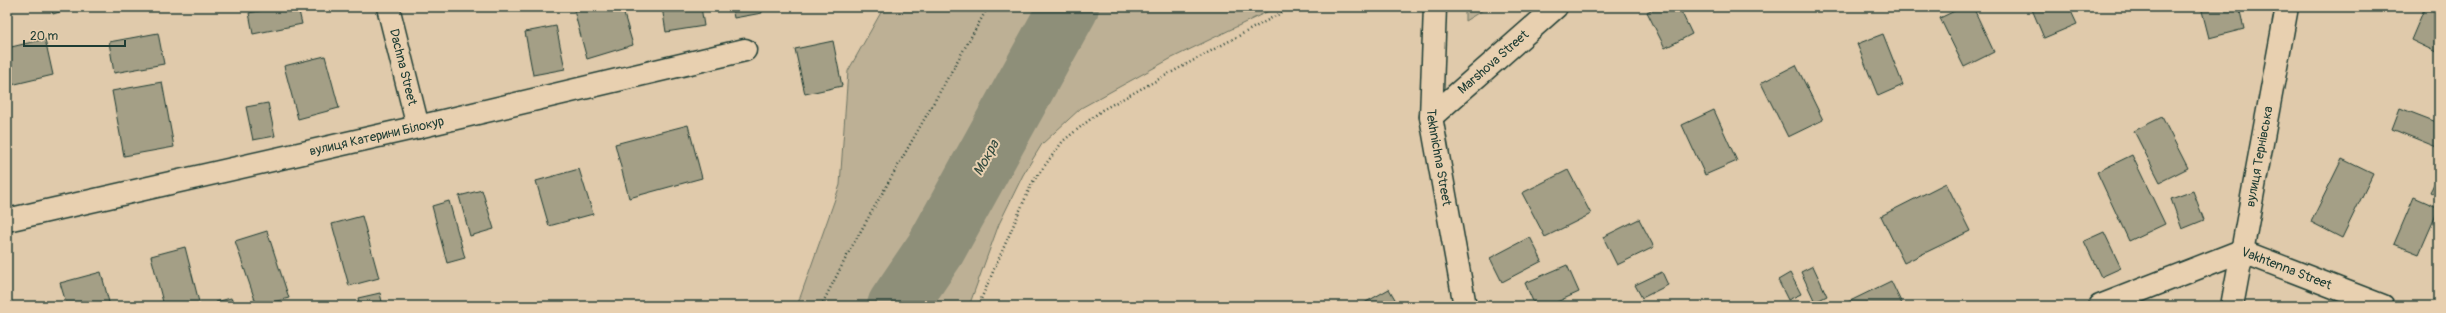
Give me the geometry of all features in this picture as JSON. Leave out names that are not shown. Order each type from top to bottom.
[{"type":"street","name":"Dachna Street","points":[[388,7],[418,128]]},
{"type":"street","name":"Tekhnichna Street","points":[[1435,7],[1431,117],[1466,306]]},
{"type":"street","name":"Marshova Street","points":[[1431,117],[1556,7]]},
{"type":"street","name":"вулиця Тернівська","points":[[2232,306],[2287,7]]},
{"type":"street","name":"вулиця Катерини Білокур","points":[[7,220],[418,128],[745,50]]},
{"type":"street","name":"Vakhtenna Street","points":[[2100,306],[2241,251],[2383,306]]},
{"type":"path","points":[[821,306],[850,250],[988,7]]},
{"type":"path","points":[[978,306],[1032,183],[1063,142],[1102,110],[1292,7]]},
{"type":"shaded area","points":[[884,7],[1277,7],[1170,59],[1081,108],[1042,144],[1023,175],[999,224],[969,306],[797,306],[840,185],[848,71]]},
{"type":"shaded area","points":[[1465,7],[1488,7],[1465,21]]},
{"type":"building","points":[[51,7],[76,7],[53,14]]},
{"type":"building","points":[[279,7],[298,7],[302,24],[253,34],[249,13]]},
{"type":"building","points":[[573,7],[622,7],[633,45],[587,59]]},
{"type":"building","points":[[662,7],[701,7],[704,26],[666,32]]},
{"type":"building","points":[[732,7],[761,7],[762,13],[734,18]]},
{"type":"building","points":[[1657,7],[1679,7],[1692,34],[1665,48],[1647,12]]},
{"type":"building","points":[[1963,7],[1973,7],[1994,52],[1964,67],[1940,18]]},
{"type":"building","points":[[2031,7],[2069,7],[2077,24],[2044,38]]},
{"type":"building","points":[[2201,7],[2239,7],[2244,29],[2209,38]]},
{"type":"building","points":[[2425,7],[2439,7],[2439,45],[2436,52],[2411,40]]},
{"type":"building","points":[[556,26],[565,69],[533,75],[525,32]]},
{"type":"building","points":[[158,33],[164,64],[114,73],[109,42]]},
{"type":"building","points":[[1883,34],[1903,85],[1878,96],[1857,44]]},
{"type":"building","points":[[45,39],[53,75],[7,86],[7,48]]},
{"type":"building","points":[[833,41],[842,86],[805,94],[795,49]]},
{"type":"building","points":[[325,56],[339,108],[298,119],[284,66]]},
{"type":"building","points":[[1796,65],[1823,120],[1788,137],[1761,83]]},
{"type":"building","points":[[162,82],[174,147],[124,156],[112,91]]},
{"type":"building","points":[[268,103],[275,136],[253,140],[246,107]]},
{"type":"building","points":[[2400,108],[2439,123],[2439,148],[2392,129]]},
{"type":"building","points":[[1714,110],[1737,161],[1705,175],[1682,125]]},
{"type":"building","points":[[2162,117],[2188,168],[2160,182],[2134,131]]},
{"type":"building","points":[[688,125],[702,178],[629,198],[615,144]]},
{"type":"building","points":[[2132,155],[2165,224],[2129,241],[2097,172]]},
{"type":"building","points":[[2342,159],[2373,174],[2342,238],[2311,222]]},
{"type":"building","points":[[579,169],[593,214],[549,226],[536,181]]},
{"type":"building","points":[[1568,170],[1591,214],[1545,237],[1522,193]]},
{"type":"building","points":[[2439,174],[2439,196],[2430,192]]},
{"type":"building","points":[[1946,183],[1970,231],[1904,263],[1881,216]]},
{"type":"building","points":[[482,190],[494,229],[470,236],[459,196]]},
{"type":"building","points":[[2193,191],[2204,220],[2182,229],[2171,199]]},
{"type":"building","points":[[2414,197],[2439,208],[2419,254],[2394,244]]},
{"type":"building","points":[[449,201],[465,258],[447,263],[432,206]]},
{"type":"building","points":[[362,216],[379,278],[349,286],[332,224]]},
{"type":"building","points":[[1639,219],[1654,247],[1617,265],[1603,237]]},
{"type":"building","points":[[267,231],[289,298],[257,306],[235,241]]},
{"type":"building","points":[[2104,232],[2121,268],[2101,277],[2084,241]]},
{"type":"building","points":[[1530,237],[1542,261],[1502,282],[1490,258]]},
{"type":"building","points":[[185,247],[200,306],[164,306],[151,256]]},
{"type":"building","points":[[1567,265],[1579,292],[1548,306],[1535,306],[1525,283]]},
{"type":"building","points":[[1813,266],[1827,296],[1815,302],[1801,272]]},
{"type":"building","points":[[101,272],[110,306],[67,306],[60,283]]},
{"type":"building","points":[[1662,272],[1668,285],[1642,298],[1635,285]]},
{"type":"building","points":[[1790,273],[1801,294],[1788,300],[1778,280]]},
{"type":"building","points":[[1891,281],[1903,306],[1848,306],[1846,303]]},
{"type":"building","points":[[1389,289],[1399,306],[1359,306]]},
{"type":"building","points":[[380,293],[383,306],[360,306],[358,298]]},
{"type":"building","points":[[231,298],[234,306],[217,306],[216,302]]},
{"type":"waterway","name":"Мокра","points":[[897,306],[935,250],[1069,7]]}]
